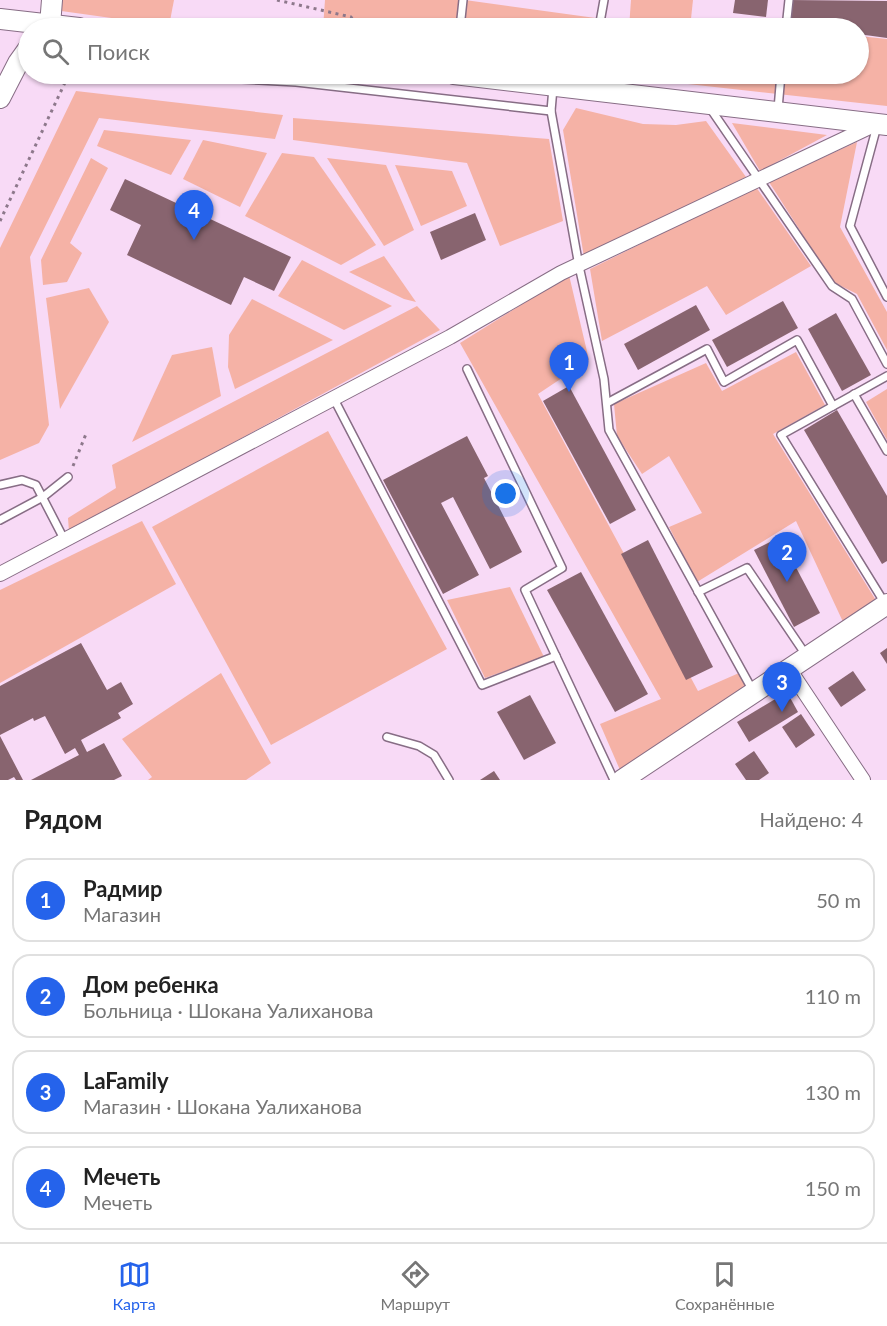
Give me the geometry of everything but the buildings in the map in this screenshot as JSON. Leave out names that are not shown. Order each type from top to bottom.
[{"type":"street","points":[[49,18],[52,0]]},
{"type":"street","points":[[0,19],[18,22]]},
{"type":"street","points":[[0,98],[18,63]]},
{"type":"street","points":[[536,84],[553,86],[572,84]]},
{"type":"street","points":[[601,84],[706,104],[882,124]]},
{"type":"street","points":[[0,574],[450,337],[561,273],[758,179],[882,124]]},
{"type":"street","points":[[622,780],[886,605]]},
{"type":"street","points":[[789,669],[863,780]]},
{"type":"lane","points":[[461,18],[463,0]]},
{"type":"lane","points":[[601,18],[604,0]]},
{"type":"lane","points":[[787,18],[789,0]]},
{"type":"lane","points":[[314,84],[551,111]]},
{"type":"lane","points":[[777,112],[780,84]]},
{"type":"lane","points":[[553,86],[551,111],[579,266],[604,380],[609,430],[754,692]]},
{"type":"lane","points":[[706,104],[832,286],[852,299],[887,364]]},
{"type":"lane","points":[[882,124],[850,225],[887,297]]},
{"type":"lane","points":[[607,403],[707,349],[724,382],[797,340],[833,406]]},
{"type":"lane","points":[[467,369],[562,568],[525,590],[614,780]]},
{"type":"lane","points":[[886,605],[780,435],[887,376]]},
{"type":"lane","points":[[854,394],[887,451]]},
{"type":"lane","points":[[334,399],[482,686],[556,656]]},
{"type":"lane","points":[[0,520],[44,496],[68,477]]},
{"type":"lane","points":[[0,485],[16,480],[28,481],[36,485],[44,496],[65,541]]},
{"type":"lane","points":[[699,592],[747,568],[807,657]]},
{"type":"lane","points":[[387,737],[419,746],[434,755],[449,780]]},
{"type":"path","points":[[277,0],[352,18]]},
{"type":"path","points":[[0,221],[64,84]]},
{"type":"path","points":[[68,477],[87,434]]},
{"type":"shaded area","points":[[55,0],[174,0],[171,18],[112,18],[54,10]]},
{"type":"shaded area","points":[[325,0],[465,0],[596,18],[324,18]]},
{"type":"shaded area","points":[[631,0],[693,0],[691,18],[630,18]]},
{"type":"shaded area","points":[[869,37],[887,39],[887,106],[688,84],[869,84]]},
{"type":"shaded area","points":[[76,91],[283,115],[275,139],[99,118],[30,257],[49,425],[39,443],[0,460],[0,248]]},
{"type":"shaded area","points":[[576,108],[643,124],[676,125],[706,121],[746,177],[584,257],[563,130]]},
{"type":"shaded area","points":[[293,118],[549,139],[563,221],[500,246],[467,163],[293,140]]},
{"type":"shaded area","points":[[732,123],[827,135],[760,171]]},
{"type":"shaded area","points":[[104,130],[191,140],[171,175],[97,146]]},
{"type":"shaded area","points":[[203,140],[267,153],[240,207],[183,179]]},
{"type":"shaded area","points":[[857,142],[840,227],[887,312],[887,350],[857,294],[833,282],[769,182]]},
{"type":"shaded area","points":[[282,153],[314,157],[376,245],[341,265],[245,216]]},
{"type":"shaded area","points":[[91,158],[108,168],[70,243],[82,253],[67,282],[43,285],[41,260]]},
{"type":"shaded area","points":[[327,158],[386,165],[414,230],[384,246]]},
{"type":"shaded area","points":[[395,165],[452,171],[467,206],[421,226]]},
{"type":"shaded area","points":[[756,187],[811,266],[726,315],[707,286],[602,341],[590,269]]},
{"type":"shaded area","points":[[384,256],[416,302],[404,299],[349,272]]},
{"type":"shaded area","points":[[302,260],[392,306],[344,330],[278,296]]},
{"type":"shaded area","points":[[569,275],[589,360],[538,394],[698,691],[739,673],[747,690],[620,770],[600,724],[661,699],[460,343]]},
{"type":"shaded area","points":[[89,288],[109,322],[60,409],[46,298]]},
{"type":"shaded area","points":[[252,299],[333,340],[235,389],[228,367],[229,335]]},
{"type":"shaded area","points":[[417,306],[440,330],[69,532],[68,518],[116,488],[112,465]]},
{"type":"shaded area","points":[[212,347],[221,396],[132,442],[172,355]]},
{"type":"shaded area","points":[[796,352],[825,405],[773,434],[877,602],[844,624],[796,521],[697,582],[669,527],[702,513],[669,456],[642,474],[617,436],[614,404],[706,363],[722,391]]},
{"type":"shaded area","points":[[887,389],[887,440],[866,402]]},
{"type":"shaded area","points":[[328,431],[447,649],[271,745],[152,527]]},
{"type":"shaded area","points":[[142,521],[176,584],[0,683],[0,590]]},
{"type":"shaded area","points":[[510,587],[544,657],[485,678],[447,600]]},
{"type":"shaded area","points":[[221,673],[271,763],[246,780],[148,780],[152,777],[122,739]]},
{"type":"place","name":"Мечеть","points":[[194,240]]},
{"type":"place","name":"Радмир","points":[[569,392]]},
{"type":"place","name":"Дом ребенка","points":[[787,582]]},
{"type":"place","name":"LaFamily","points":[[782,712]]}]
